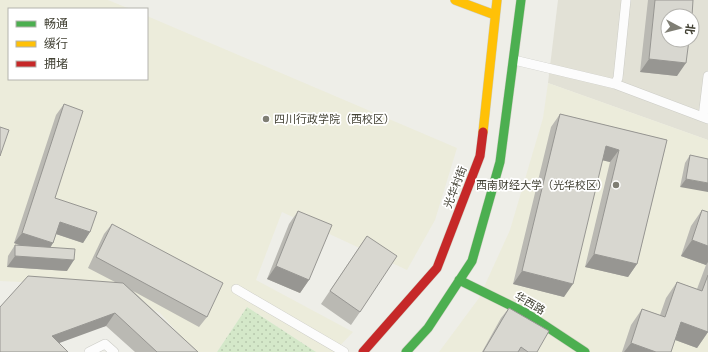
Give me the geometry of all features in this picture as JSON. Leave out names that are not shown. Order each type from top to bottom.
[{"type":"main road","points":[[455,0],[496,15]]},
{"type":"main road","name":"光华村街","points":[[363,352],[437,268],[480,156],[497,0]]},
{"type":"main road","points":[[406,352],[428,328],[472,261],[500,162],[521,0]]},
{"type":"main road","name":"华西路","points":[[459,280],[526,313],[585,352]]},
{"type":"lane","points":[[614,84],[618,78],[626,0]]},
{"type":"lane","points":[[514,60],[614,84],[705,118],[708,76]]},
{"type":"lane","points":[[236,289],[344,352]]},
{"type":"lane","points":[[89,352],[105,344],[114,352]]},
{"type":"shaded area","points":[[0,0],[108,0],[128,8],[8,8],[8,80],[148,80],[148,16],[457,148],[435,220],[407,270],[282,212],[256,280],[353,332],[334,352],[316,352],[247,307],[217,352],[195,352],[160,313],[106,286],[0,281]]},
{"type":"shaded area","points":[[558,0],[708,0],[708,140],[548,83]]},
{"type":"shaded area","name":"西南财经大学（光华校区）","points":[[548,83],[708,140],[708,352],[439,352],[479,298],[510,230],[543,118]]},
{"type":"green space","points":[[247,307],[316,352],[217,352]]},
{"type":"building","points":[[655,0],[693,0],[692,8],[660,8],[660,48],[688,48],[686,63],[649,59]]},
{"type":"building","points":[[64,104],[83,111],[55,198],[97,212],[90,232],[60,222],[53,243],[22,233]]},
{"type":"building","points":[[560,114],[667,140],[637,264],[594,254],[619,150],[606,146],[573,284],[522,271]]},
{"type":"building","points":[[0,127],[9,130],[0,156]]},
{"type":"building","points":[[690,155],[708,159],[708,183],[686,179]]},
{"type":"building","points":[[702,210],[708,212],[708,246],[692,240]]},
{"type":"building","points":[[298,211],[332,225],[309,280],[276,266]]},
{"type":"building","points":[[112,224],[223,283],[207,317],[96,257]]},
{"type":"building","points":[[367,236],[397,256],[360,312],[330,291]]},
{"type":"building","points":[[15,245],[75,249],[74,260],[15,256]]},
{"type":"building","points":[[708,275],[708,332],[681,322],[671,352],[656,352],[631,343],[642,309],[665,317],[677,282],[702,291]]},
{"type":"building","points":[[28,276],[123,283],[198,352],[157,352],[115,313],[52,336],[68,352],[0,352],[0,307]]},
{"type":"building","points":[[509,308],[549,331],[537,352],[528,352],[521,347],[518,352],[483,352]]},
{"type":"traffic: fast","points":[[406,352],[428,328],[472,261],[500,162],[521,0]]},
{"type":"traffic: fast","points":[[459,280],[526,313],[585,352]]},
{"type":"traffic: slow","points":[[455,0],[495,15]]},
{"type":"traffic: slow","points":[[483,132],[497,0]]},
{"type":"traffic: jam","points":[[363,352],[437,268],[480,156],[483,132]]},
{"type":"place","name":"四川行政学院（西校区）","points":[[266,119]]},
{"type":"place","name":"西南财经大学（光华校区）","points":[[616,185]]}]
